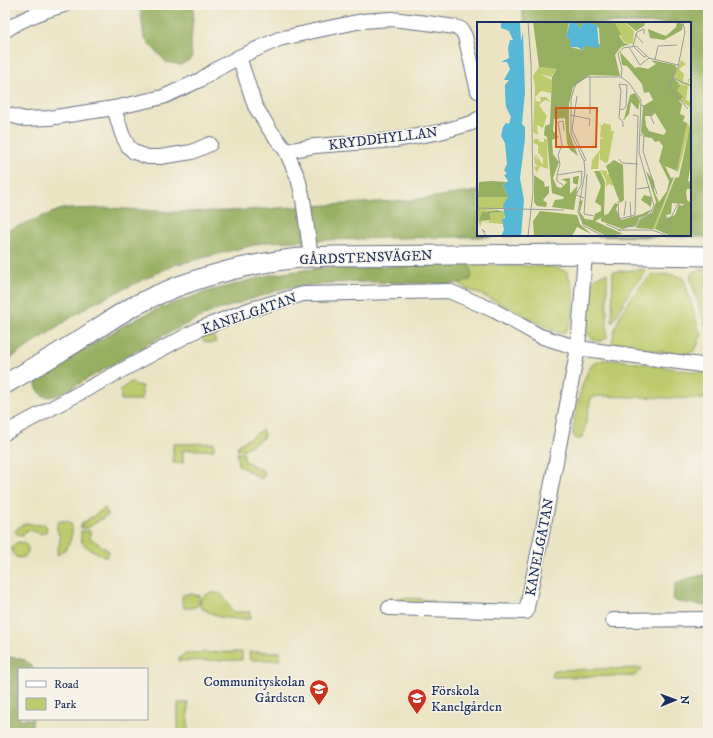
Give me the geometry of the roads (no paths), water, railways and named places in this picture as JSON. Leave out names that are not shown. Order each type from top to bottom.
[{"type":"street","points":[[5,31],[13,25],[33,15],[64,5]]},
{"type":"street","points":[[5,114],[25,119],[49,118],[114,108],[163,97],[200,80],[216,69],[239,57],[278,39],[362,21],[391,20],[427,23],[461,29],[465,36],[477,87]]},
{"type":"street","points":[[239,57],[254,106],[286,151],[298,178],[303,199],[311,257]]},
{"type":"street","points":[[114,108],[122,134],[128,146],[134,152],[148,157],[160,157],[192,152],[210,144]]},
{"type":"street","name":"KRYDDHYLLAN","points":[[286,151],[315,146],[395,140],[440,132],[477,120]]},
{"type":"street","name":"GÅRDSTENSVÄGEN","points":[[5,384],[73,344],[131,307],[197,279],[245,266],[311,257],[397,255],[585,254],[708,256]]},
{"type":"street","name":"KANELGATAN","points":[[389,608],[526,612],[578,348],[585,254]]},
{"type":"street","name":"KANELGATAN","points":[[5,434],[199,329],[248,310],[303,294],[449,291],[495,310],[540,336],[578,348],[708,366]]},
{"type":"street","points":[[613,620],[708,619]]},
{"type":"place","name":"Communityskolan Gårdsten","points":[[319,706]]},
{"type":"place","name":"Förskola Kanelgården","points":[[417,715]]}]
